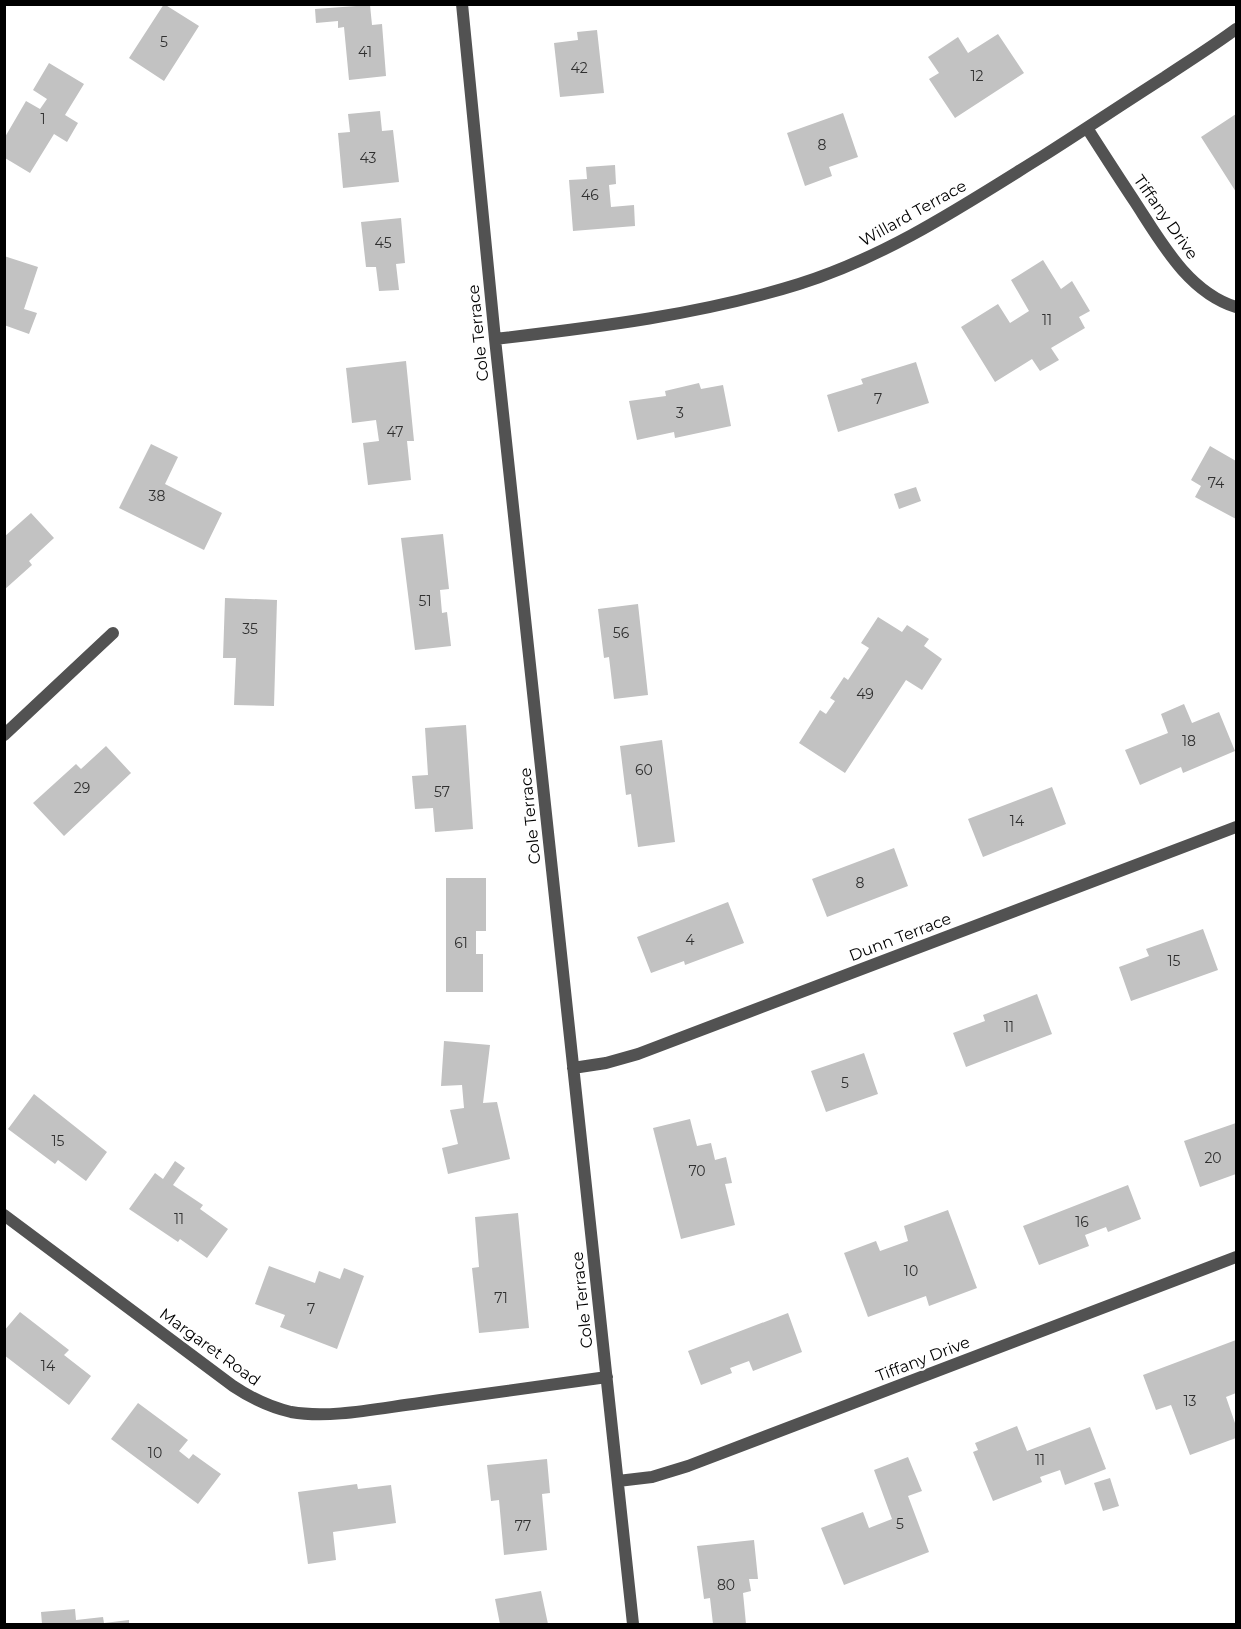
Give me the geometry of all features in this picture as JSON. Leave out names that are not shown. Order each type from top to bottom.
[{"type":"street","name":"Cole Terrace","points":[[462,4],[495,339],[633,1624]]},
{"type":"street","name":"Willard Terrace","points":[[495,339],[671,315],[741,301],[858,263],[912,237],[1087,128],[1236,29]]},
{"type":"street","name":"Tiffany Drive","points":[[1087,128],[1159,240],[1184,271],[1213,296],[1236,307]]},
{"type":"street","points":[[4,735],[113,633]]},
{"type":"street","name":"Dunn Terrace","points":[[573,1068],[606,1063],[639,1054],[1236,826]]},
{"type":"street","name":"Margaret Road","points":[[4,1215],[233,1386],[251,1398],[273,1407],[294,1412],[352,1412],[607,1377]]},
{"type":"street","name":"Tiffany Drive","points":[[618,1481],[652,1476],[688,1466],[1236,1257]]},
{"type":"building","points":[[164,4],[199,26],[164,81],[129,58]]},
{"type":"building","points":[[370,5],[372,25],[382,24],[386,76],[349,80],[344,27],[338,28],[338,21],[316,23],[315,9]]},
{"type":"building","points":[[597,30],[604,93],[560,97],[554,43],[578,40],[577,32]]},
{"type":"building","points":[[998,34],[1024,73],[955,118],[929,79],[939,73],[928,57],[958,37],[968,53]]},
{"type":"building","points":[[49,63],[84,84],[65,115],[78,123],[67,142],[54,134],[30,173],[5,158],[5,137],[26,101],[40,109],[47,99],[33,90]]},
{"type":"building","points":[[380,111],[382,131],[393,130],[399,182],[343,188],[338,133],[350,132],[348,114]]},
{"type":"building","points":[[843,113],[858,157],[829,167],[832,176],[805,186],[787,133]]},
{"type":"building","points":[[1236,114],[1236,192],[1201,137]]},
{"type":"building","points":[[615,165],[616,184],[609,185],[611,207],[634,205],[635,226],[573,231],[569,180],[587,179],[586,167]]},
{"type":"building","points":[[401,218],[405,263],[396,264],[399,290],[379,291],[376,267],[366,267],[361,222]]},
{"type":"building","points":[[4,256],[38,267],[24,309],[37,313],[29,334],[4,325]]},
{"type":"building","points":[[1043,260],[1061,289],[1072,281],[1090,311],[1079,317],[1085,328],[1051,348],[1059,360],[1040,371],[1032,359],[995,382],[961,327],[998,304],[1010,323],[1029,311],[1011,280]]},
{"type":"building","points":[[406,361],[414,441],[407,441],[411,480],[368,485],[363,443],[379,441],[376,420],[352,423],[346,368]]},
{"type":"building","points":[[916,362],[929,403],[838,432],[827,395],[863,384],[861,379]]},
{"type":"building","points":[[699,383],[701,389],[723,385],[731,426],[675,438],[674,432],[637,440],[629,401],[666,396],[665,391]]},
{"type":"building","points":[[151,444],[178,457],[165,484],[222,513],[204,550],[119,508]]},
{"type":"building","points":[[1210,446],[1236,461],[1236,519],[1195,497],[1201,486],[1191,480]]},
{"type":"building","points":[[916,487],[921,501],[899,509],[894,494]]},
{"type":"building","points":[[31,513],[54,538],[29,561],[32,565],[4,590],[4,537]]},
{"type":"building","points":[[443,534],[449,589],[440,590],[442,613],[447,612],[451,646],[415,650],[401,538]]},
{"type":"building","points":[[225,598],[277,600],[274,706],[234,705],[236,658],[223,658]]},
{"type":"building","points":[[638,604],[648,695],[614,699],[609,657],[604,658],[598,609]]},
{"type":"building","points":[[878,617],[902,632],[907,625],[929,639],[924,646],[942,659],[922,690],[906,680],[845,773],[799,743],[820,710],[826,714],[835,701],[830,698],[844,677],[848,680],[869,648],[861,643]]},
{"type":"building","points":[[1184,704],[1192,723],[1219,712],[1235,751],[1183,773],[1181,767],[1140,785],[1125,750],[1168,733],[1161,714]]},
{"type":"building","points":[[466,725],[473,829],[435,832],[433,808],[415,809],[412,776],[428,775],[425,728]]},
{"type":"building","points":[[662,740],[675,842],[638,847],[631,794],[626,795],[620,746]]},
{"type":"building","points":[[106,746],[131,773],[64,836],[33,803],[76,764],[81,769]]},
{"type":"building","points":[[1052,787],[1066,824],[983,857],[968,819]]},
{"type":"building","points":[[894,848],[908,886],[827,917],[812,879]]},
{"type":"building","points":[[446,878],[486,878],[486,931],[476,931],[476,954],[483,954],[483,992],[446,992]]},
{"type":"building","points":[[728,902],[744,943],[685,965],[684,961],[651,973],[637,937]]},
{"type":"building","points":[[1203,929],[1218,970],[1131,1001],[1119,967],[1149,956],[1146,949]]},
{"type":"building","points":[[1037,994],[1052,1034],[966,1067],[953,1033],[985,1021],[983,1015]]},
{"type":"building","points":[[444,1041],[490,1045],[483,1103],[497,1102],[510,1159],[448,1174],[442,1148],[458,1144],[450,1110],[464,1108],[462,1085],[441,1086]]},
{"type":"building","points":[[864,1053],[878,1094],[826,1112],[811,1071]]},
{"type":"building","points":[[34,1094],[107,1152],[86,1181],[58,1160],[55,1164],[8,1129]]},
{"type":"building","points":[[690,1119],[697,1146],[711,1143],[715,1160],[726,1157],[732,1183],[725,1184],[735,1225],[681,1239],[653,1128]]},
{"type":"building","points":[[1236,1123],[1236,1174],[1200,1187],[1184,1141]]},
{"type":"building","points":[[175,1161],[185,1168],[173,1185],[203,1205],[200,1209],[228,1229],[207,1258],[180,1239],[178,1242],[129,1209],[155,1173],[163,1179]]},
{"type":"building","points":[[1128,1185],[1141,1219],[1108,1232],[1106,1227],[1085,1235],[1089,1246],[1039,1265],[1023,1226]]},
{"type":"building","points":[[948,1210],[977,1288],[929,1306],[926,1296],[868,1317],[844,1253],[876,1241],[880,1251],[908,1241],[904,1226]]},
{"type":"building","points":[[518,1213],[529,1328],[479,1333],[472,1268],[479,1267],[475,1217]]},
{"type":"building","points":[[269,1266],[315,1283],[319,1271],[340,1279],[344,1268],[364,1276],[337,1349],[280,1327],[285,1315],[255,1304]]},
{"type":"building","points":[[20,1312],[69,1350],[64,1355],[91,1376],[69,1405],[4,1355],[4,1331]]},
{"type":"building","points":[[788,1313],[802,1352],[753,1371],[749,1361],[730,1368],[732,1373],[701,1385],[688,1351]]},
{"type":"building","points":[[1236,1340],[1236,1393],[1226,1397],[1236,1426],[1236,1438],[1190,1455],[1171,1405],[1156,1410],[1143,1375]]},
{"type":"building","points":[[138,1403],[188,1440],[179,1451],[189,1459],[193,1454],[221,1474],[198,1504],[111,1439]]},
{"type":"building","points":[[1017,1426],[1027,1451],[1090,1427],[1106,1469],[1065,1485],[1060,1470],[1040,1477],[1042,1482],[993,1501],[973,1452],[978,1450],[975,1443]]},
{"type":"building","points":[[908,1457],[922,1491],[908,1496],[929,1552],[844,1585],[821,1528],[863,1512],[869,1528],[892,1519],[874,1470]]},
{"type":"building","points":[[547,1459],[550,1493],[542,1494],[547,1550],[504,1555],[499,1500],[491,1501],[487,1465]]},
{"type":"building","points":[[1110,1478],[1119,1506],[1103,1511],[1094,1483]]},
{"type":"building","points":[[357,1484],[358,1489],[391,1485],[396,1523],[333,1532],[336,1560],[308,1564],[298,1492]]},
{"type":"building","points":[[754,1540],[758,1579],[749,1579],[751,1591],[743,1593],[746,1624],[713,1624],[710,1598],[704,1599],[697,1546]]},
{"type":"building","points":[[541,1591],[548,1624],[500,1624],[495,1599]]},
{"type":"building","points":[[75,1609],[76,1620],[103,1617],[104,1623],[129,1620],[129,1624],[42,1624],[41,1612]]}]
